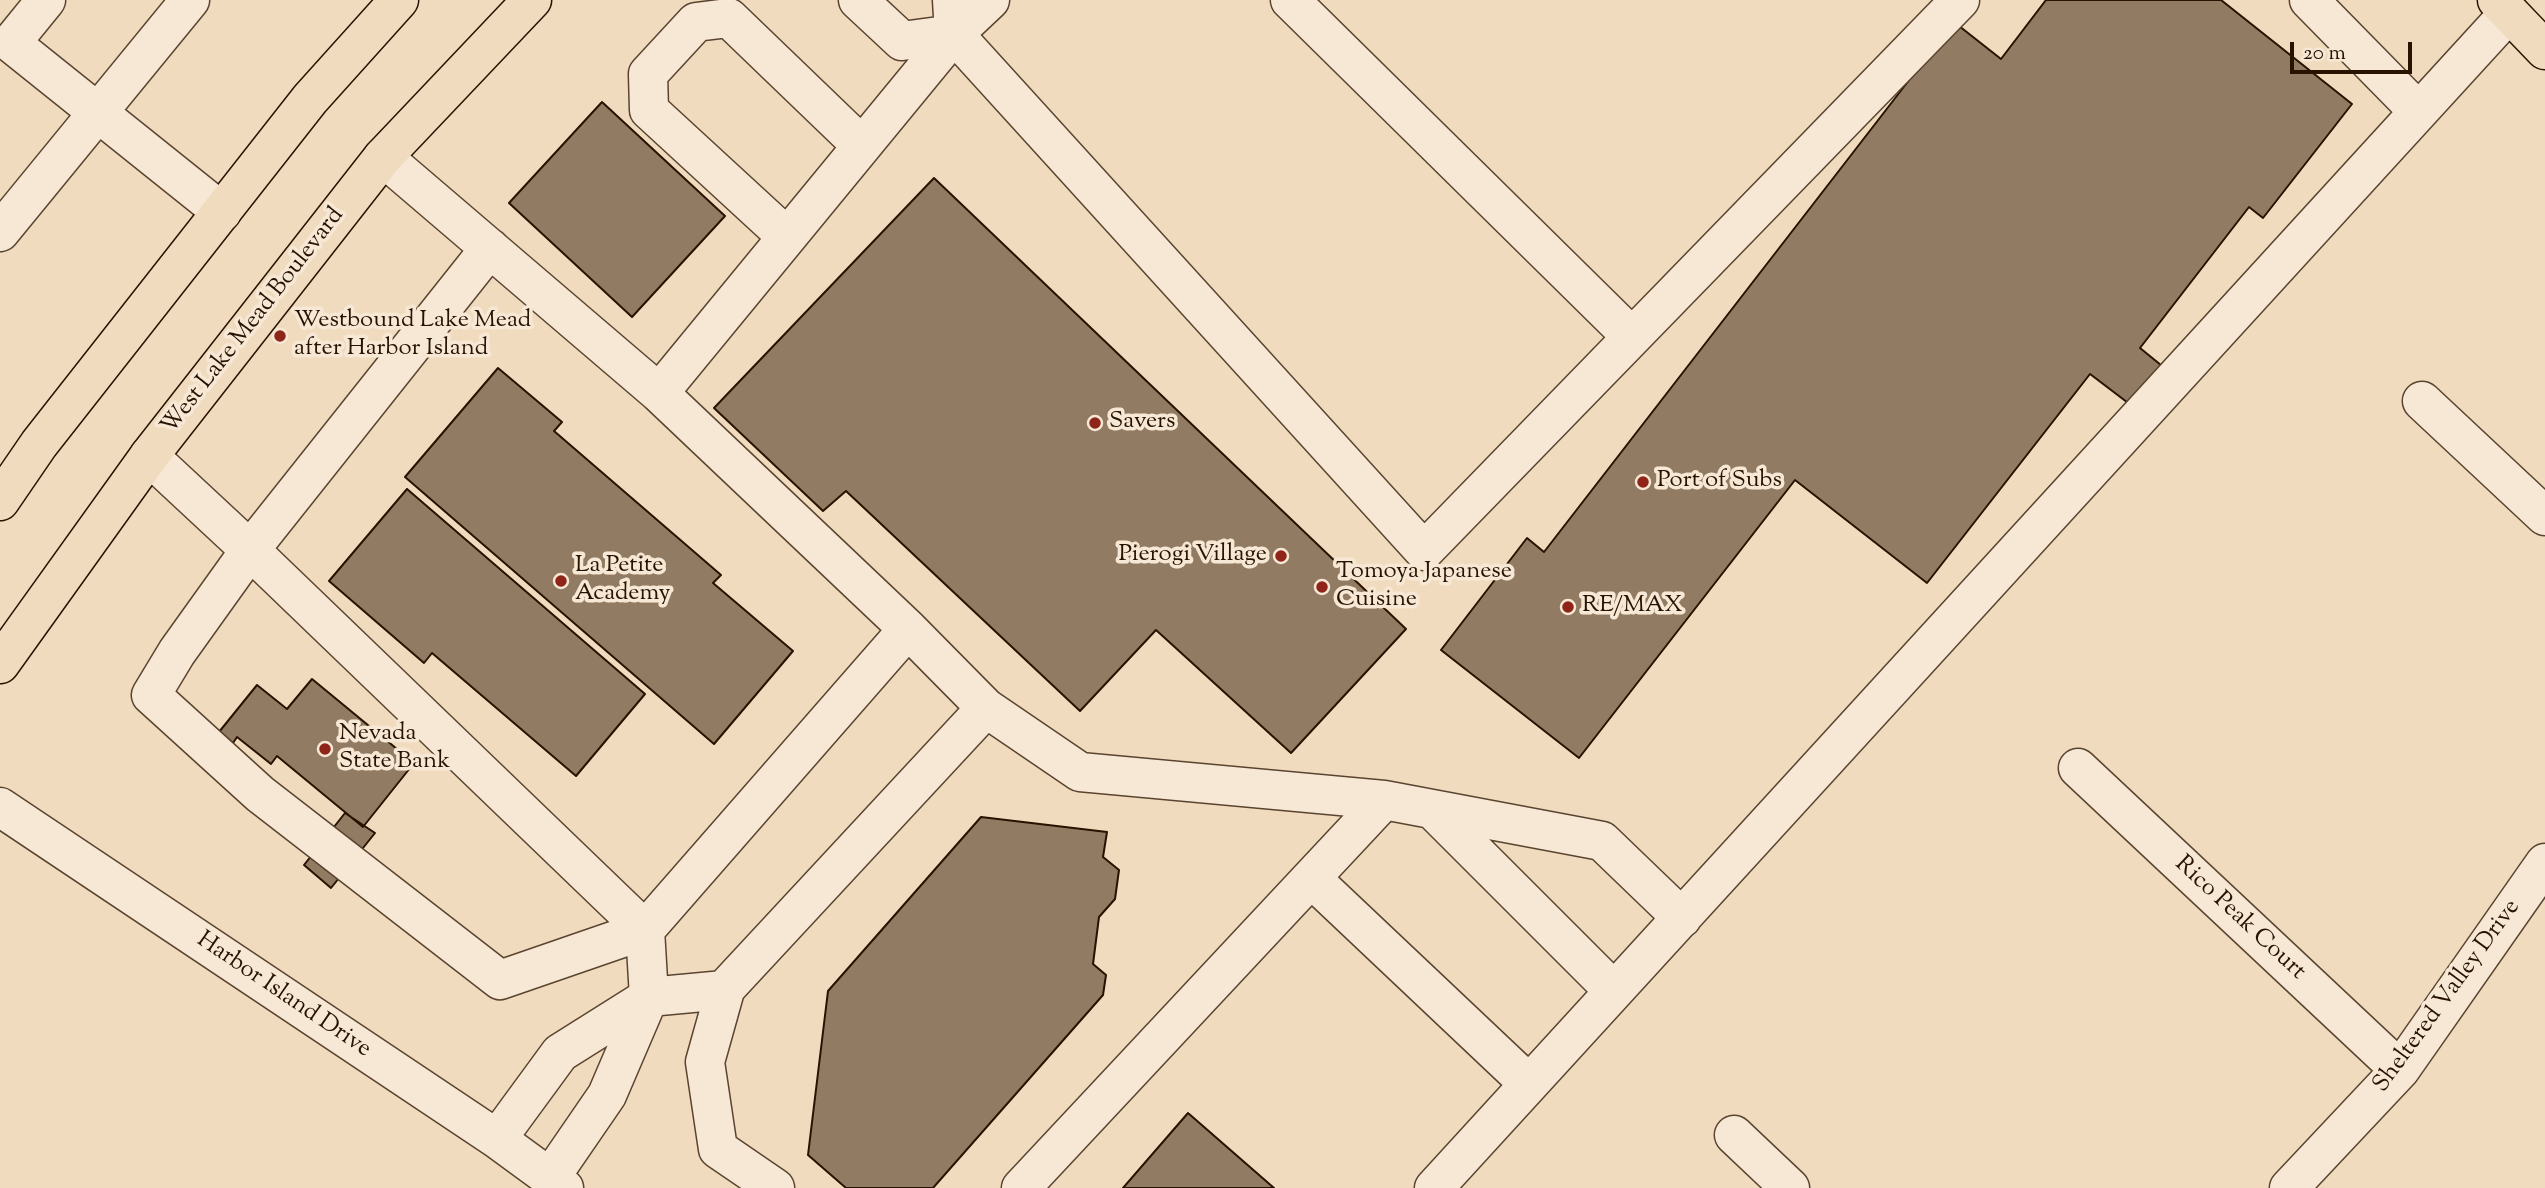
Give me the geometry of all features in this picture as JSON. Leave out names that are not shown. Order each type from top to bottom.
[{"type":"main road","points":[[0,500],[39,444],[310,99],[399,0]]},
{"type":"main road","points":[[492,40],[506,0]]},
{"type":"main road","name":"West Lake Mead Boulevard","points":[[0,664],[149,456],[383,157],[532,0]]},
{"type":"main road","points":[[2503,6],[2545,50]]},
{"type":"street","points":[[46,0],[6,50],[98,111],[222,212]]},
{"type":"street","points":[[0,232],[190,0]]},
{"type":"street","points":[[858,0],[902,41],[990,0]]},
{"type":"street","points":[[1290,0],[1632,337]]},
{"type":"street","points":[[953,17],[1424,551],[1961,0]]},
{"type":"street","points":[[2309,0],[2418,111]]},
{"type":"street","points":[[1434,1188],[2418,111],[2503,6]]},
{"type":"street","points":[[659,393],[862,146],[953,17]]},
{"type":"street","points":[[788,237],[649,110],[648,74],[696,22],[729,18],[862,146]]},
{"type":"street","points":[[383,157],[659,393],[908,629],[986,708],[1080,772],[1384,800],[1602,841],[1682,918]]},
{"type":"street","points":[[490,248],[250,551],[177,652],[151,695],[260,794],[500,980],[645,930],[908,629]]},
{"type":"street","points":[[2422,401],[2545,516]]},
{"type":"street","points":[[149,456],[645,930],[649,997],[607,1095],[557,1183]]},
{"type":"street","points":[[497,1139],[560,1053],[649,997],[724,990],[986,708]]},
{"type":"street","name":"Rico Peak Court","points":[[2078,768],[2400,1070]]},
{"type":"street","points":[[1021,1188],[1384,800]]},
{"type":"street","name":"Harbor Island Drive","points":[[0,807],[497,1139],[557,1183]]},
{"type":"street","points":[[1433,810],[1614,991]]},
{"type":"street","name":"Sheltered Valley Drive","points":[[2289,1188],[2400,1070],[2545,863]]},
{"type":"street","points":[[1311,878],[1529,1083]]},
{"type":"street","points":[[726,987],[705,1062],[718,1149],[775,1188]]},
{"type":"street","points":[[1734,1135],[1790,1188]]},
{"type":"building","points":[[2046,0],[2221,0],[2352,104],[2263,218],[2249,207],[2140,348],[2167,370],[2136,409],[2090,374],[1927,583],[1795,480],[1579,758],[1441,650],[1527,538],[1544,552],[1954,22],[2001,59]]},
{"type":"building","points":[[602,102],[725,216],[632,317],[509,203]]},
{"type":"building","points":[[934,178],[1406,629],[1291,753],[1156,630],[1080,711],[846,491],[823,511],[714,408]]},
{"type":"building","points":[[498,368],[562,422],[554,431],[721,575],[713,583],[793,651],[714,744],[405,477]]},
{"type":"building","points":[[407,489],[645,694],[576,776],[432,653],[424,663],[329,581]]},
{"type":"building","name":"Nevada State Bank","points":[[312,679],[414,763],[363,827],[277,756],[271,764],[237,737],[233,743],[219,732],[257,685],[287,709]]},
{"type":"building","points":[[345,813],[375,833],[331,888],[304,865]]},
{"type":"building","points":[[981,817],[1107,832],[1103,857],[1119,870],[1115,899],[1099,917],[1093,964],[1106,975],[1103,995],[933,1188],[846,1188],[808,1155],[828,991]]},
{"type":"building","points":[[1188,1113],[1274,1188],[1123,1188]]},
{"type":"place","name":"Westbound Lake Mead after Harbor Island","points":[[280,336]]},
{"type":"place","name":"Savers","points":[[1095,423]]},
{"type":"place","name":"Port of Subs","points":[[1643,482]]},
{"type":"place","name":"Pierogi Village","points":[[1281,556]]},
{"type":"place","name":"La Petite Academy","points":[[561,581]]},
{"type":"place","name":"Tomoya Japanese Cuisine","points":[[1322,587]]},
{"type":"place","name":"RE/MAX","points":[[1568,607]]},
{"type":"place","name":"Nevada State Bank","points":[[325,749]]}]
